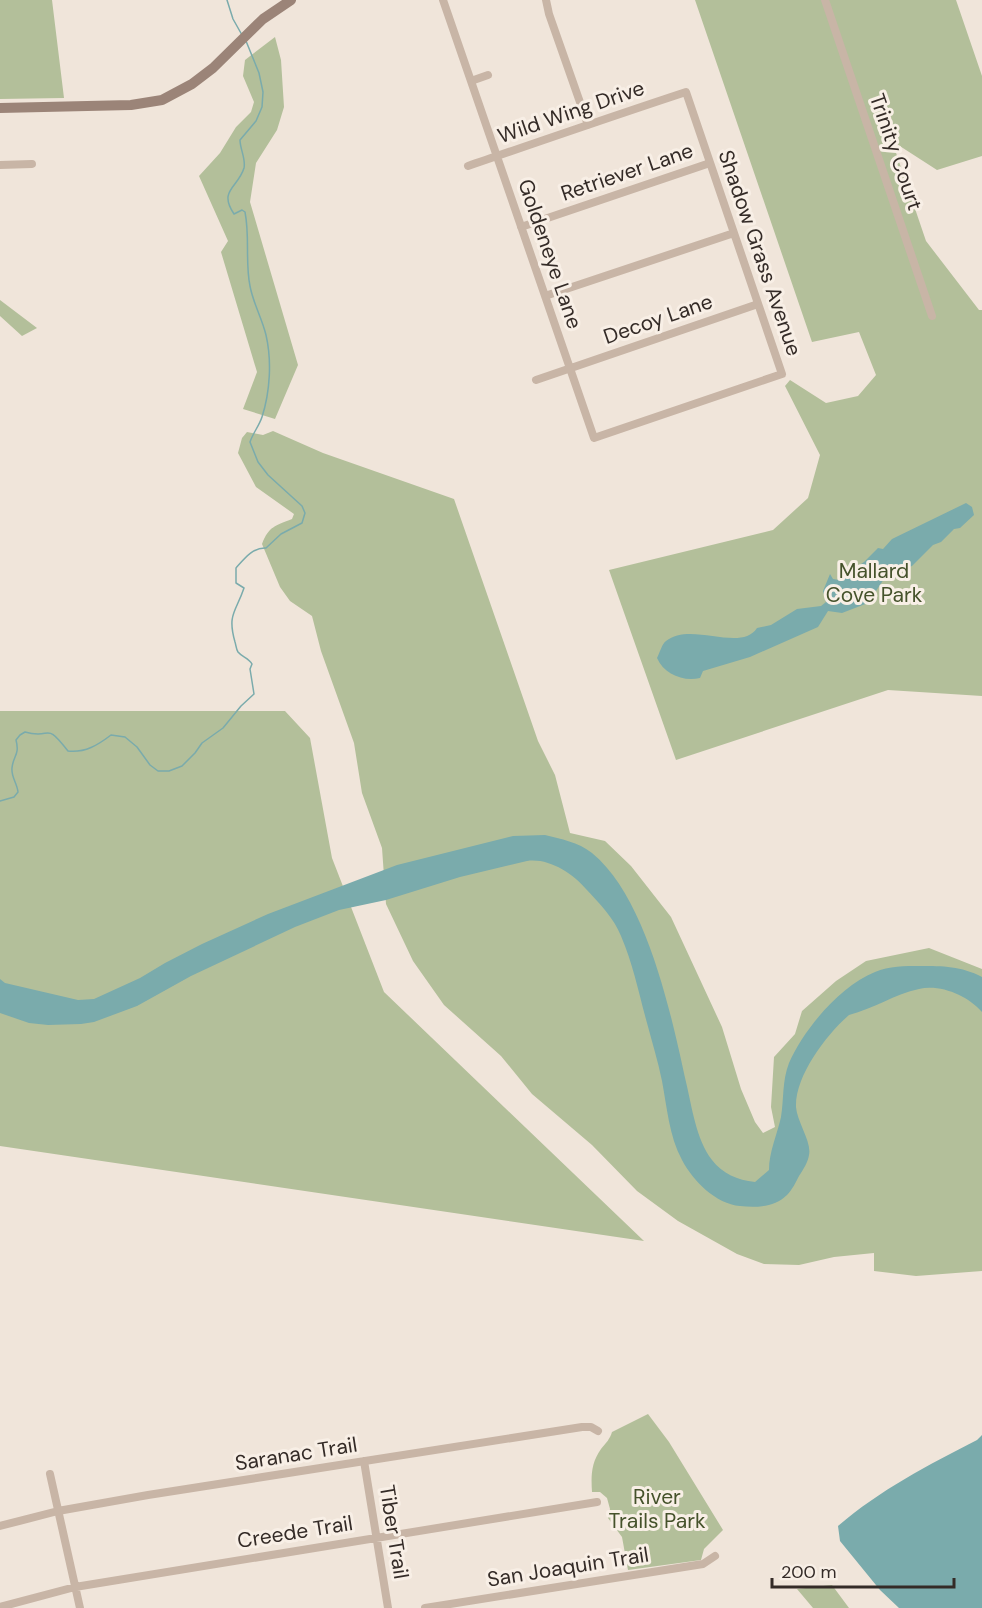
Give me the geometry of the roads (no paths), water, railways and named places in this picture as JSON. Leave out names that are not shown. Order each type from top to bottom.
[{"type":"main road","points":[[0,108],[124,105],[162,100],[192,84],[259,23],[291,0]]},
{"type":"street","name":"Goldeneye Lane","points":[[444,0],[594,438]]},
{"type":"street","points":[[546,0],[588,125]]},
{"type":"street","name":"Trinity Court","points":[[825,0],[932,316]]},
{"type":"street","points":[[471,81],[488,75]]},
{"type":"street","name":"Wild Wing Drive","points":[[468,166],[686,92]]},
{"type":"street","name":"Shadow Grass Avenue","points":[[594,438],[782,374],[686,92]]},
{"type":"street","name":"Retriever Lane","points":[[521,227],[710,163]]},
{"type":"street","points":[[0,165],[32,164]]},
{"type":"street","points":[[545,296],[734,233]]},
{"type":"street","name":"Decoy Lane","points":[[536,380],[758,304]]},
{"type":"street","name":"Saranac Trail","points":[[0,1526],[58,1511],[364,1461],[582,1427],[591,1427],[598,1431]]},
{"type":"street","name":"Tiber Trail","points":[[364,1461],[388,1608]]},
{"type":"street","points":[[51,1474],[80,1608]]},
{"type":"street","name":"Creede Trail","points":[[0,1607],[75,1587],[597,1502]]},
{"type":"street","name":"San Joaquin Trail","points":[[425,1608],[703,1564],[715,1556]]},
{"type":"water","points":[[966,503],[972,507],[974,515],[960,528],[954,529],[941,542],[933,545],[912,566],[886,576],[868,603],[842,613],[828,611],[818,627],[750,657],[703,671],[700,678],[687,679],[675,676],[660,664],[657,658],[662,646],[676,636],[689,634],[740,638],[750,635],[757,628],[771,625],[797,609],[821,606],[826,602],[823,591],[830,574],[833,579],[839,580],[843,571],[849,572],[864,562],[878,548],[883,549],[892,539]]},
{"type":"water","points":[[545,835],[587,849],[611,873],[628,898],[642,927],[664,992],[698,1133],[716,1165],[736,1178],[755,1182],[769,1170],[781,1117],[784,1083],[789,1063],[804,1036],[824,1010],[849,987],[880,970],[891,967],[928,966],[959,969],[982,977],[982,1012],[962,996],[945,990],[927,988],[901,994],[849,1015],[831,1033],[814,1057],[806,1070],[797,1095],[796,1107],[809,1150],[805,1166],[791,1191],[782,1199],[765,1206],[752,1207],[722,1201],[706,1190],[687,1168],[674,1141],[657,1059],[632,968],[618,929],[606,911],[580,883],[567,872],[552,864],[527,861],[460,877],[386,900],[339,910],[295,927],[191,976],[137,1006],[94,1022],[48,1025],[29,1023],[0,1013],[0,979],[5,983],[78,1000],[94,999],[140,978],[202,944],[268,914],[397,865],[513,836]]},
{"type":"water","points":[[982,1435],[982,1608],[899,1608],[880,1590],[840,1541],[838,1526],[888,1490]]},
{"type":"waterway","points":[[227,0],[233,19],[242,35]]},
{"type":"waterway","points":[[0,801],[14,797],[18,792],[12,768],[17,752],[16,740],[25,732],[51,733],[68,751],[91,748],[111,735],[125,737],[137,747],[150,765],[158,771],[169,771],[182,766],[202,743],[223,728],[254,694],[250,669],[252,664],[238,652],[233,633],[232,619],[244,588],[236,583],[236,568],[253,552],[266,548],[281,534],[302,523],[305,513],[302,506],[268,475],[258,462],[250,442],[265,407],[269,366],[266,335],[250,286],[245,212],[242,210],[234,214],[228,200],[244,168],[240,140],[256,121],[262,107],[263,92],[259,73],[246,41]]},
{"type":"park label","name":"Mallard Cove Park","points":[[874,583]]},
{"type":"park label","name":"River Trails Park","points":[[657,1509]]}]
